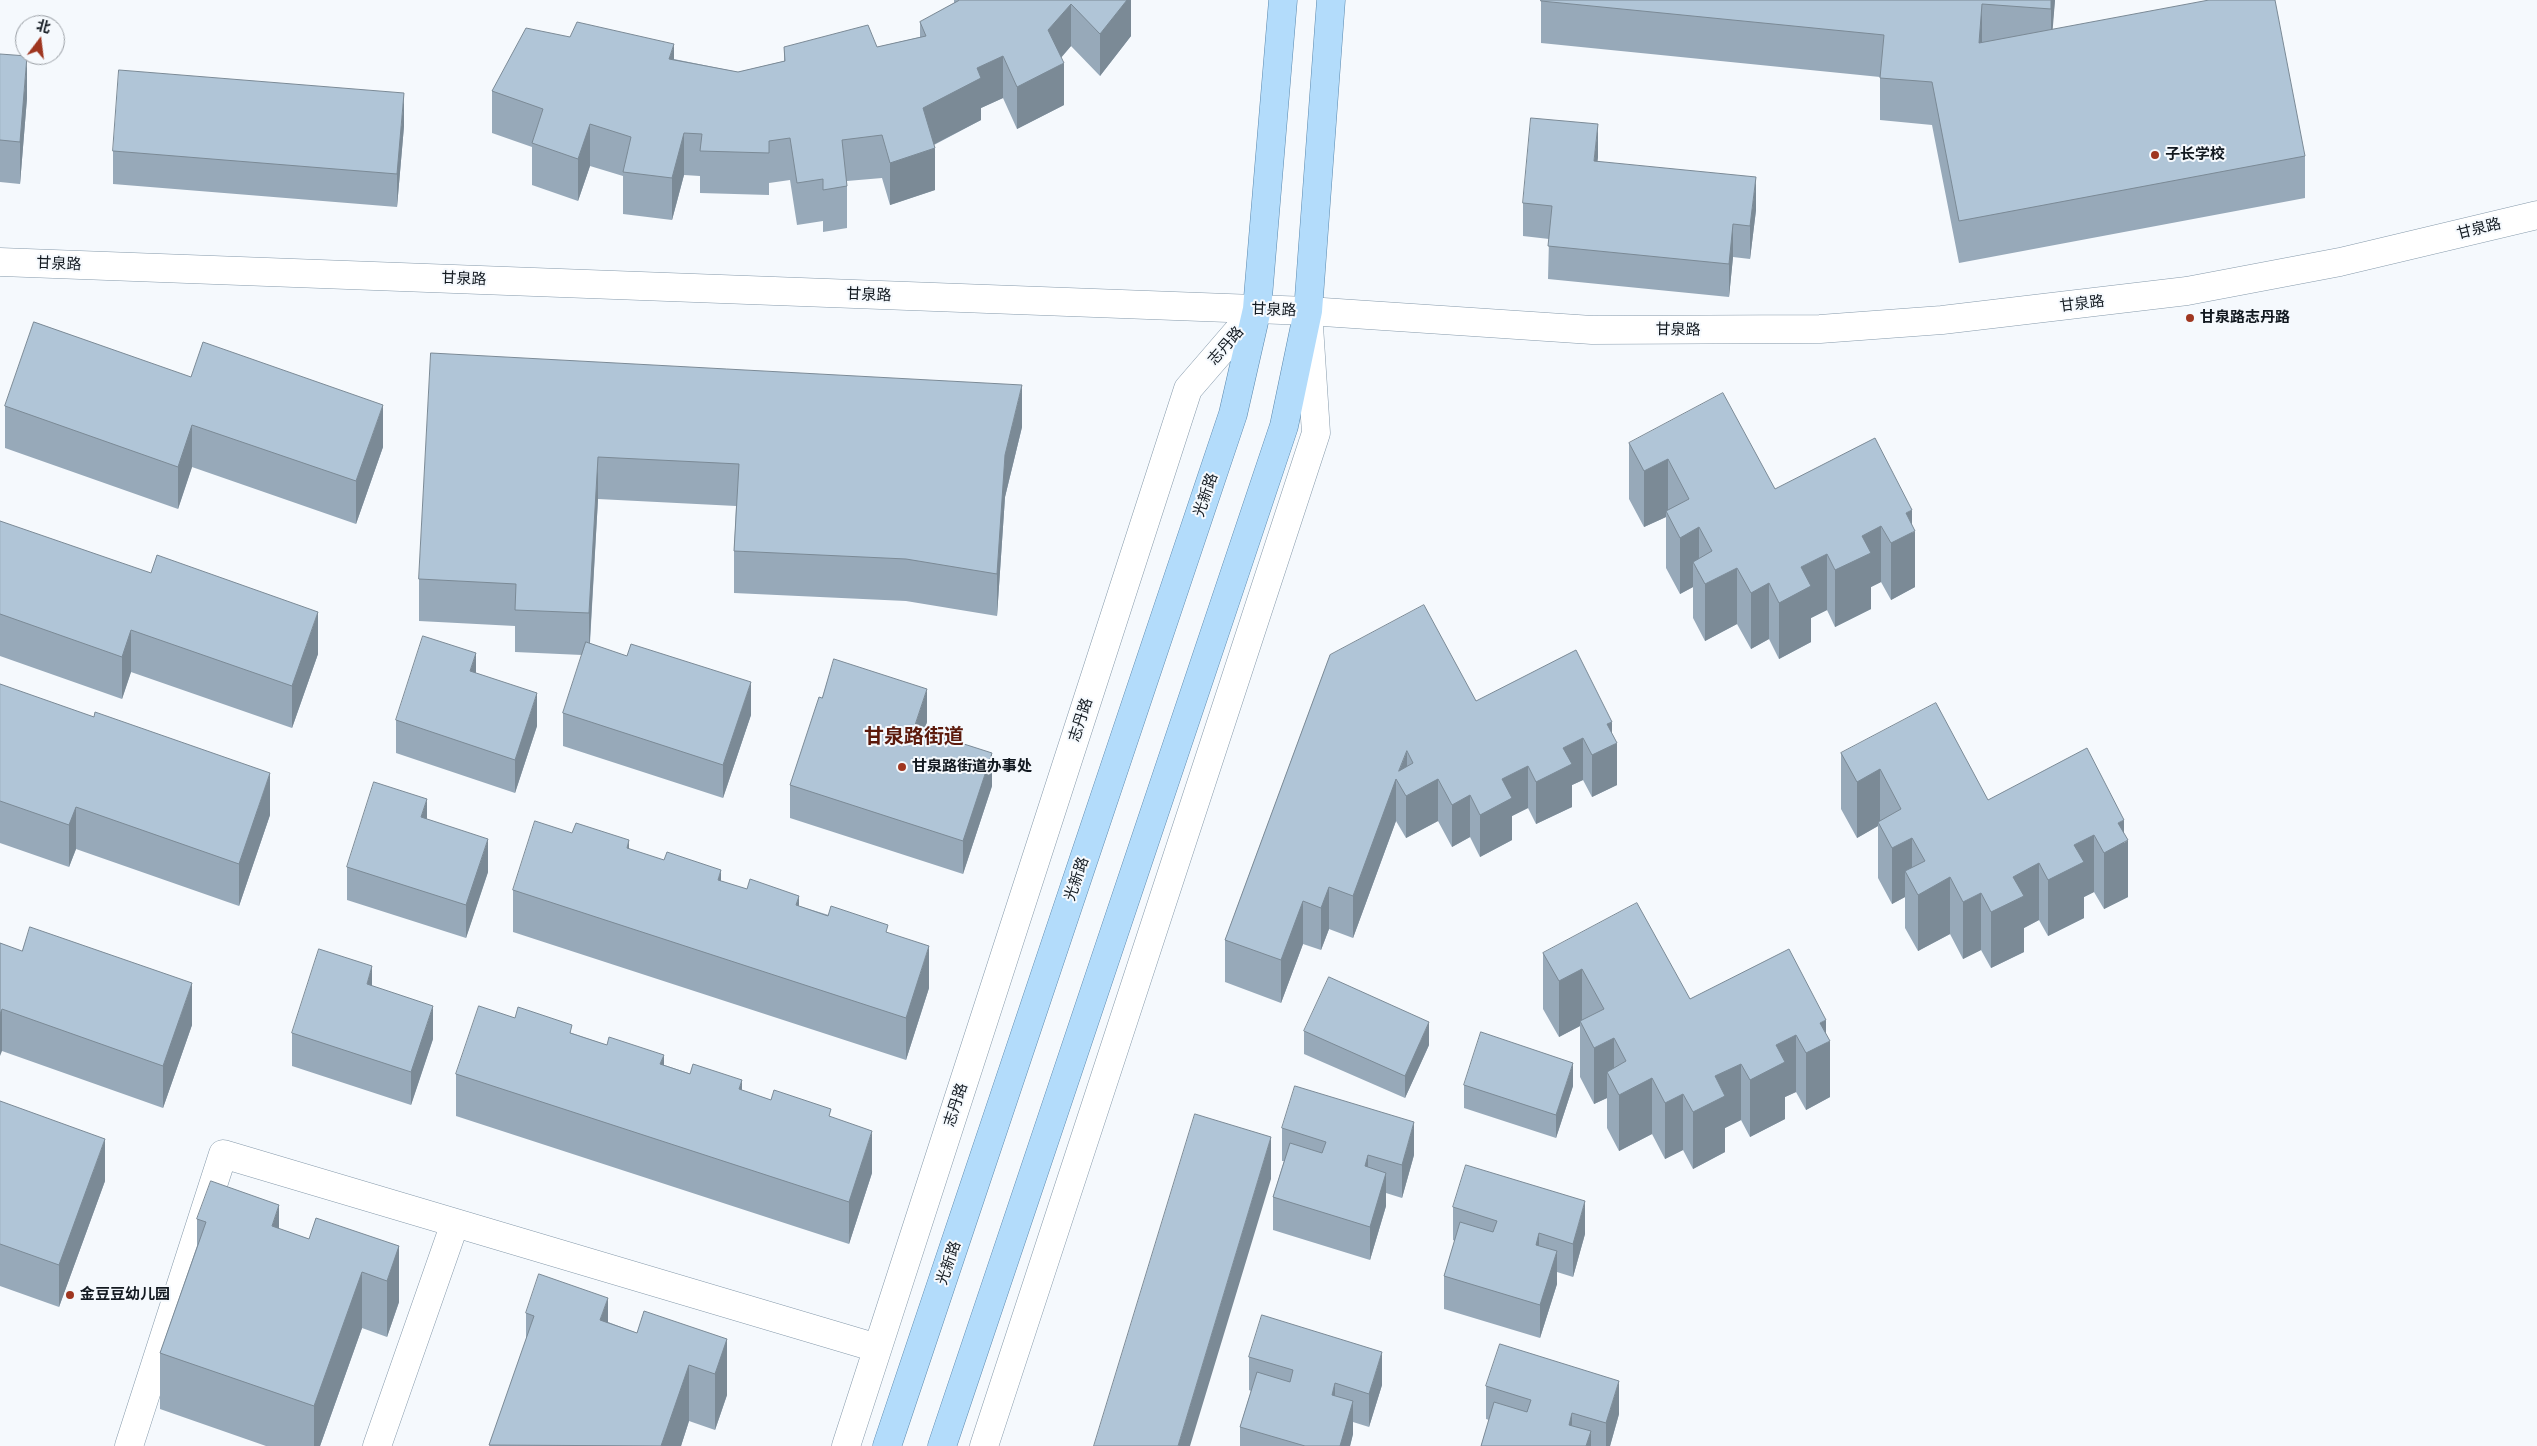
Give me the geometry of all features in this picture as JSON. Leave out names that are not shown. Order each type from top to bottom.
[{"type":"main road","points":[[1258,309],[1283,0]]},
{"type":"main road","points":[[942,1446],[1284,426],[1308,311],[1331,0]]},
{"type":"main road","name":"光新路","points":[[887,1446],[1233,414],[1258,309]]},
{"type":"street","name":"甘泉路","points":[[0,262],[1308,311],[1592,330],[1820,329],[1932,321],[2187,291],[2340,262],[2537,215]]},
{"type":"street","name":"志丹路","points":[[846,1446],[1188,388],[1258,309]]},
{"type":"street","points":[[984,1446],[1316,433],[1308,311]]},
{"type":"street","points":[[130,1446],[223,1154],[877,1348]]},
{"type":"street","points":[[377,1446],[455,1223]]},
{"type":"building","points":[[960,0],[1127,0],[1100,34],[1071,4],[1048,30],[1064,63],[1017,87],[1003,56],[977,68],[981,78],[923,108],[935,148],[890,163],[882,135],[842,140],[847,186],[823,190],[823,179],[797,183],[790,138],[769,141],[769,153],[700,151],[702,134],[684,133],[672,178],[623,172],[631,137],[590,124],[578,159],[532,143],[543,109],[492,91],[526,28],[570,37],[577,22],[674,44],[669,59],[738,72],[785,61],[784,47],[868,25],[877,47],[926,36],[920,22]]},
{"type":"building","points":[[1541,0],[2051,0],[2051,9],[1982,4],[1979,43],[2209,0],[2275,0],[2305,156],[1959,221],[1932,82],[1880,78],[1884,35]]},
{"type":"building","points":[[0,54],[15,55],[15,65],[26,65],[20,142],[0,140]]},
{"type":"building","points":[[119,70],[404,93],[397,174],[113,151]]},
{"type":"building","points":[[1531,118],[1598,124],[1594,161],[1756,177],[1750,226],[1733,224],[1729,264],[1548,246],[1552,206],[1523,203]]},
{"type":"building","points":[[34,322],[191,377],[203,342],[383,405],[356,481],[192,425],[178,467],[5,406]]},
{"type":"building","points":[[431,353],[1022,385],[1005,455],[997,574],[906,559],[734,551],[739,464],[598,457],[589,613],[515,610],[516,584],[419,579]]},
{"type":"building","points":[[1723,393],[1775,489],[1875,438],[1912,510],[1906,513],[1915,531],[1891,543],[1881,526],[1862,536],[1871,553],[1835,570],[1827,554],[1801,567],[1811,586],[1779,603],[1769,583],[1751,593],[1737,568],[1705,584],[1693,562],[1712,551],[1699,527],[1680,538],[1666,511],[1689,499],[1668,459],[1644,471],[1629,443]]},
{"type":"building","points":[[0,521],[151,573],[157,555],[318,612],[292,686],[131,630],[122,657],[0,614]]},
{"type":"building","points":[[1424,605],[1476,701],[1576,650],[1612,722],[1607,724],[1617,743],[1592,755],[1583,738],[1563,748],[1572,764],[1536,782],[1528,766],[1502,779],[1512,798],[1480,815],[1470,795],[1452,805],[1438,779],[1406,796],[1396,779],[1353,896],[1329,887],[1321,908],[1303,901],[1281,960],[1225,940],[1330,655]],"holes":[[[1407,751],[1413,763],[1399,771]]]},
{"type":"building","points":[[423,636],[476,653],[470,671],[537,693],[515,760],[396,720]]},
{"type":"building","points":[[586,642],[627,656],[631,644],[751,682],[723,765],[563,713]]},
{"type":"building","points":[[834,659],[927,689],[914,728],[992,753],[963,841],[790,785],[819,697],[822,698]]},
{"type":"building","points":[[0,684],[94,717],[95,712],[270,773],[239,864],[76,807],[69,825],[0,801]]},
{"type":"building","points":[[1936,703],[1988,800],[2087,748],[2124,820],[2118,823],[2128,840],[2104,853],[2094,835],[2074,845],[2084,862],[2048,880],[2039,863],[2013,877],[2024,896],[1991,912],[1981,893],[1963,902],[1950,877],[1918,895],[1905,871],[1925,861],[1912,838],[1892,848],[1878,822],[1901,809],[1880,769],[1857,782],[1841,753]]},
{"type":"building","points":[[374,782],[427,799],[421,817],[488,839],[466,905],[347,867]]},
{"type":"building","points":[[535,821],[572,833],[576,823],[629,840],[627,848],[664,860],[667,852],[721,870],[718,880],[747,889],[750,879],[799,896],[796,905],[828,916],[831,906],[888,925],[886,932],[929,946],[906,1018],[513,890]]},
{"type":"building","points":[[1637,903],[1690,999],[1789,949],[1826,1020],[1820,1023],[1830,1041],[1806,1053],[1796,1035],[1776,1045],[1785,1062],[1750,1080],[1741,1064],[1715,1076],[1725,1096],[1693,1112],[1683,1094],[1665,1103],[1652,1078],[1619,1095],[1607,1072],[1626,1061],[1614,1038],[1594,1048],[1580,1021],[1604,1009],[1582,969],[1559,981],[1543,953]]},
{"type":"building","points":[[30,927],[192,983],[163,1066],[2,1009],[0,1014],[0,943],[22,951]]},
{"type":"building","points":[[319,949],[372,966],[367,984],[433,1006],[411,1072],[292,1033]]},
{"type":"building","points":[[1329,977],[1429,1022],[1405,1076],[1304,1031]]},
{"type":"building","points":[[479,1006],[515,1018],[518,1007],[572,1025],[570,1033],[607,1045],[609,1037],[664,1055],[660,1064],[690,1074],[693,1064],[742,1080],[739,1089],[771,1100],[774,1090],[831,1109],[829,1116],[872,1131],[849,1202],[456,1074]]},
{"type":"building","points":[[1481,1032],[1573,1063],[1556,1115],[1464,1085]]},
{"type":"building","points":[[1295,1086],[1414,1122],[1402,1165],[1368,1155],[1365,1166],[1386,1173],[1370,1227],[1273,1197],[1290,1143],[1322,1153],[1326,1142],[1282,1128]]},
{"type":"building","points":[[0,1101],[105,1139],[59,1265],[0,1244]]},
{"type":"building","points":[[1195,1114],[1271,1137],[1178,1446],[1094,1446]]},
{"type":"building","points":[[1466,1165],[1585,1201],[1573,1244],[1539,1233],[1536,1245],[1557,1251],[1540,1305],[1444,1276],[1460,1222],[1493,1232],[1497,1221],[1453,1207]]},
{"type":"building","points":[[211,1181],[279,1205],[272,1226],[309,1239],[316,1218],[399,1246],[387,1281],[362,1272],[314,1406],[160,1353],[206,1222],[197,1219]]},
{"type":"building","points":[[539,1274],[608,1298],[600,1320],[637,1333],[644,1311],[727,1339],[715,1374],[689,1365],[661,1446],[489,1445],[534,1316],[526,1313]]},
{"type":"building","points":[[1262,1315],[1382,1352],[1369,1394],[1335,1383],[1332,1395],[1353,1401],[1340,1446],[1305,1446],[1240,1427],[1257,1372],[1290,1382],[1293,1370],[1249,1357]]},
{"type":"building","points":[[1500,1344],[1619,1381],[1606,1423],[1572,1413],[1569,1425],[1591,1431],[1586,1446],[1481,1446],[1494,1402],[1527,1412],[1531,1400],[1486,1386]]},
{"type":"place","name":"子长学校","points":[[2155,155]]},
{"type":"place","name":"甘泉路志丹路","points":[[2190,318]]},
{"type":"place","name":"甘泉路街道办事处","points":[[902,767]]},
{"type":"place","name":"金豆豆幼儿园","points":[[70,1295]]},
{"type":"district","name":"甘泉路街道","points":[[914,737]]}]
